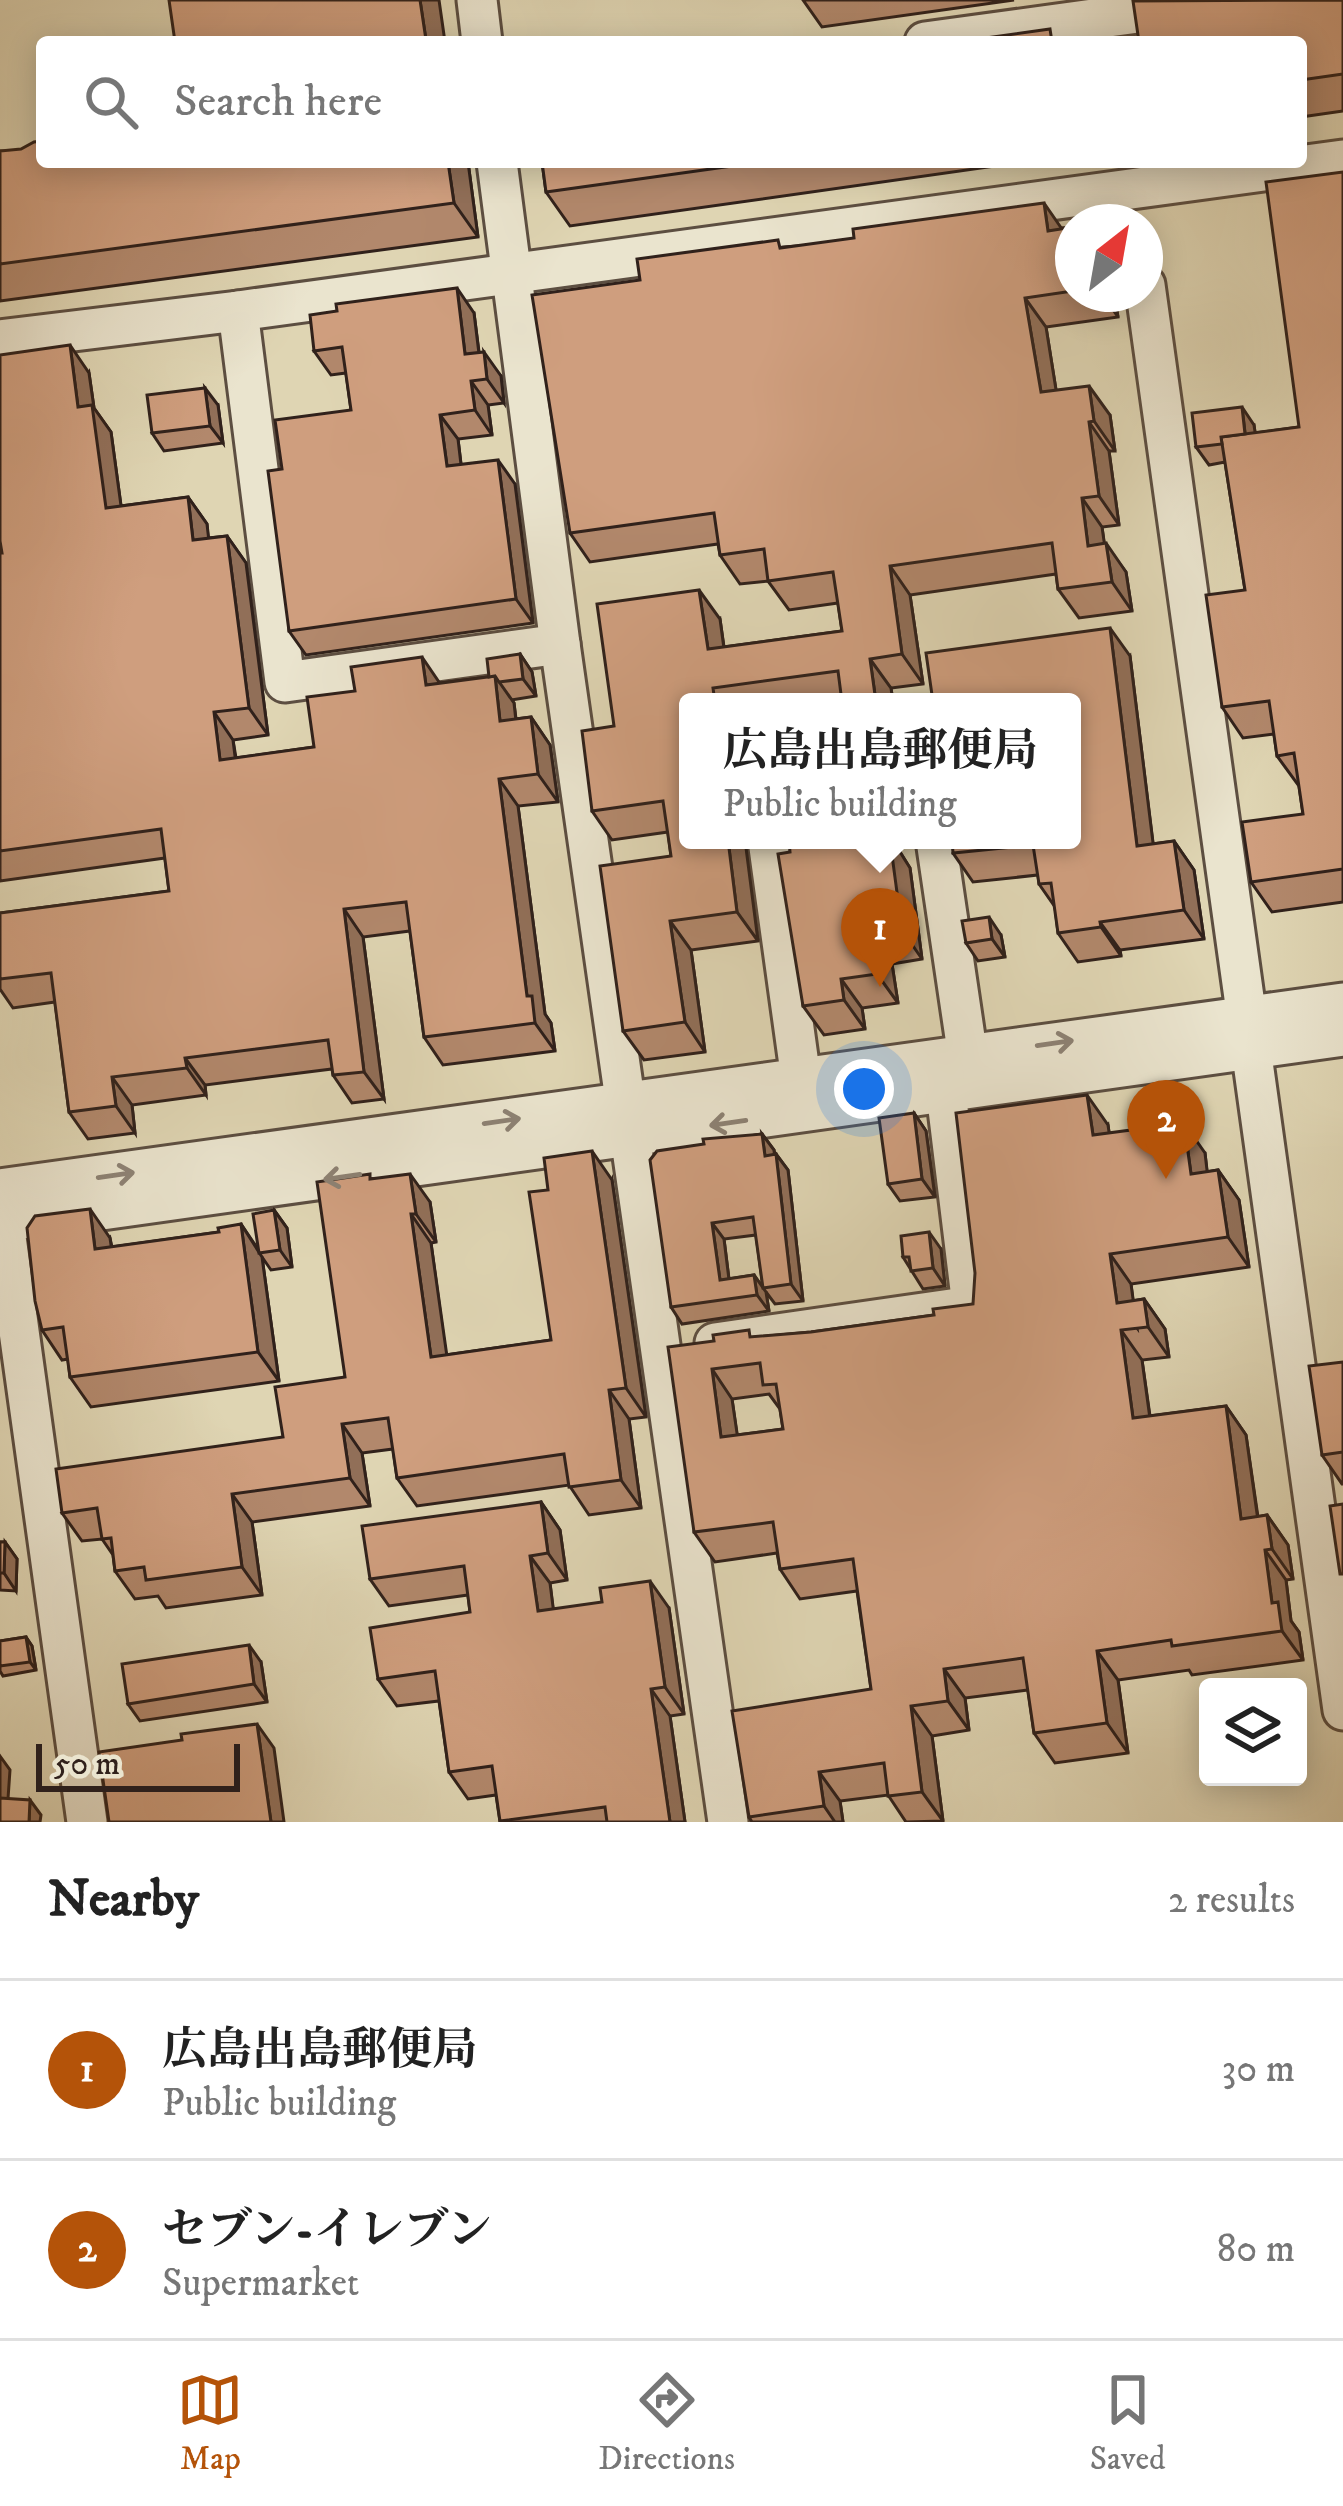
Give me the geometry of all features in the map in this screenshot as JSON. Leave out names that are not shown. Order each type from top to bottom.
[{"type":"street","points":[[477,0],[481,36]]},
{"type":"street","points":[[974,36],[1233,0]]},
{"type":"street","points":[[1307,165],[1343,160]]},
{"type":"street","points":[[498,168],[560,644],[728,1822]]},
{"type":"street","points":[[0,340],[1289,168]]},
{"type":"street","points":[[238,311],[285,682],[560,644]]},
{"type":"street","points":[[1149,312],[1343,1710]]},
{"type":"street","points":[[769,849],[803,1096]]},
{"type":"street","points":[[662,1351],[973,1306],[937,849]]},
{"type":"street","points":[[87,1822],[1,1206],[52,1217],[630,1120],[1246,1033],[1343,1003]]},
{"type":"street","points":[[1246,1033],[1343,1036]]},
{"type":"building","points":[[169,0],[420,0],[425,36],[174,36]]},
{"type":"building","points":[[1343,0],[1343,74],[1307,79],[1307,36],[1138,36],[1133,1]]},
{"type":"building","points":[[1050,29],[1051,36],[1000,36]]},
{"type":"building","points":[[34,142],[36,168],[449,168],[454,203],[0,264],[0,151]]},
{"type":"building","points":[[543,168],[718,168],[546,192]]},
{"type":"building","points":[[1343,172],[1343,869],[1251,882],[1242,822],[1303,814],[1294,753],[1277,756],[1269,701],[1222,707],[1206,595],[1245,590],[1221,437],[1299,427],[1266,182]]},
{"type":"building","points":[[1044,203],[1048,231],[1055,230],[1055,294],[1025,298],[1041,392],[1089,386],[1099,496],[1082,498],[1088,546],[1106,543],[1112,582],[1058,589],[1052,543],[890,566],[902,654],[870,659],[875,693],[841,693],[838,671],[713,688],[714,693],[679,693],[679,849],[729,849],[737,912],[670,921],[685,1022],[623,1031],[600,866],[671,856],[663,801],[592,811],[582,731],[614,726],[597,604],[699,590],[708,649],[842,631],[833,572],[768,581],[764,549],[720,555],[714,513],[570,533],[532,295],[640,280],[637,259],[778,240],[780,248],[854,238],[853,229]]},
{"type":"building","points":[[457,288],[465,354],[484,352],[487,379],[471,381],[475,410],[440,415],[447,466],[498,460],[516,599],[289,631],[268,471],[282,469],[275,420],[351,410],[342,347],[314,351],[310,315],[337,311],[336,304]]},
{"type":"building","points":[[70,345],[78,407],[92,405],[106,508],[188,497],[193,540],[227,536],[249,708],[214,712],[220,760],[314,747],[307,697],[355,691],[351,667],[422,657],[426,685],[495,676],[500,721],[531,717],[538,774],[499,779],[527,996],[532,996],[535,1023],[424,1037],[406,902],[344,909],[364,1072],[333,1075],[328,1040],[185,1058],[187,1068],[112,1077],[116,1106],[69,1112],[51,973],[0,979],[0,913],[169,891],[161,829],[0,851],[0,355]]},
{"type":"building","points":[[205,388],[210,426],[152,433],[147,395]]},
{"type":"building","points":[[1242,407],[1245,434],[1221,437],[1222,444],[1196,447],[1192,413]]},
{"type":"building","points":[[1110,628],[1137,846],[1174,841],[1184,910],[1058,933],[1051,883],[1039,884],[1034,849],[1081,849],[1081,693],[932,693],[926,653]]},
{"type":"building","points":[[520,654],[523,679],[499,682],[489,677],[487,659]]},
{"type":"building","points":[[891,849],[902,930],[871,935],[877,974],[841,979],[844,1000],[803,1006],[778,854]]},
{"type":"building","points":[[989,917],[992,939],[966,943],[962,921]]},
{"type":"building","points":[[1087,1095],[1093,1135],[1184,1123],[1191,1174],[1218,1170],[1228,1237],[1110,1254],[1117,1303],[1144,1299],[1148,1327],[1121,1330],[1133,1418],[1226,1406],[1241,1519],[1267,1515],[1272,1549],[1265,1550],[1272,1603],[1278,1602],[1282,1631],[1097,1651],[1107,1723],[1034,1733],[1023,1658],[944,1669],[948,1701],[911,1706],[922,1792],[888,1796],[884,1763],[819,1772],[824,1806],[749,1817],[732,1711],[871,1689],[853,1559],[780,1569],[773,1522],[694,1532],[668,1347],[714,1341],[713,1335],[749,1330],[750,1337],[811,1332],[934,1315],[933,1309],[973,1304],[975,1273],[956,1113]],"holes":[[[760,1363],[763,1385],[776,1384],[783,1429],[721,1437],[712,1369]]]},
{"type":"building","points":[[914,1113],[922,1179],[888,1184],[879,1118]]},
{"type":"building","points":[[762,1134],[765,1156],[776,1154],[791,1284],[763,1288],[753,1217],[712,1223],[720,1280],[754,1275],[757,1295],[671,1307],[650,1160],[657,1151],[704,1144],[703,1139]]},
{"type":"building","points":[[592,1151],[626,1388],[609,1390],[621,1480],[569,1487],[564,1454],[397,1478],[388,1418],[342,1424],[350,1478],[232,1494],[242,1567],[146,1580],[144,1567],[115,1571],[111,1538],[102,1539],[97,1508],[62,1513],[56,1469],[283,1437],[275,1387],[345,1377],[317,1182],[410,1174],[431,1357],[551,1340],[529,1192],[548,1190],[544,1158]]},
{"type":"building","points":[[90,1209],[95,1249],[219,1232],[218,1228],[241,1224],[258,1352],[70,1377],[63,1327],[42,1330],[27,1228],[35,1216]]},
{"type":"building","points":[[274,1210],[280,1250],[259,1253],[253,1214]]},
{"type":"building","points":[[929,1232],[933,1268],[911,1271],[909,1257],[903,1257],[901,1236]]},
{"type":"building","points":[[1343,1362],[1343,1452],[1322,1455],[1309,1366]]},
{"type":"building","points":[[541,1502],[548,1553],[530,1556],[538,1611],[602,1602],[600,1588],[650,1581],[665,1687],[651,1689],[670,1822],[607,1822],[605,1807],[500,1821],[492,1766],[449,1772],[435,1671],[378,1679],[370,1628],[470,1612],[464,1566],[370,1579],[362,1526]]},
{"type":"building","points":[[1343,1504],[1343,1574],[1340,1574],[1330,1506]]},
{"type":"building","points":[[0,1542],[5,1542],[4,1573],[0,1573]]},
{"type":"building","points":[[26,1637],[30,1662],[0,1666],[0,1641]]},
{"type":"building","points":[[249,1645],[254,1684],[128,1704],[122,1664]]},
{"type":"building","points":[[257,1724],[271,1822],[109,1822],[99,1752]]},
{"type":"building","points":[[0,1798],[30,1800],[29,1822],[0,1822]]},
{"type":"place","name":"広島出島郵便局","points":[[880,987]]},
{"type":"place","name":"セブン-イレブン","points":[[1166,1179]]}]
